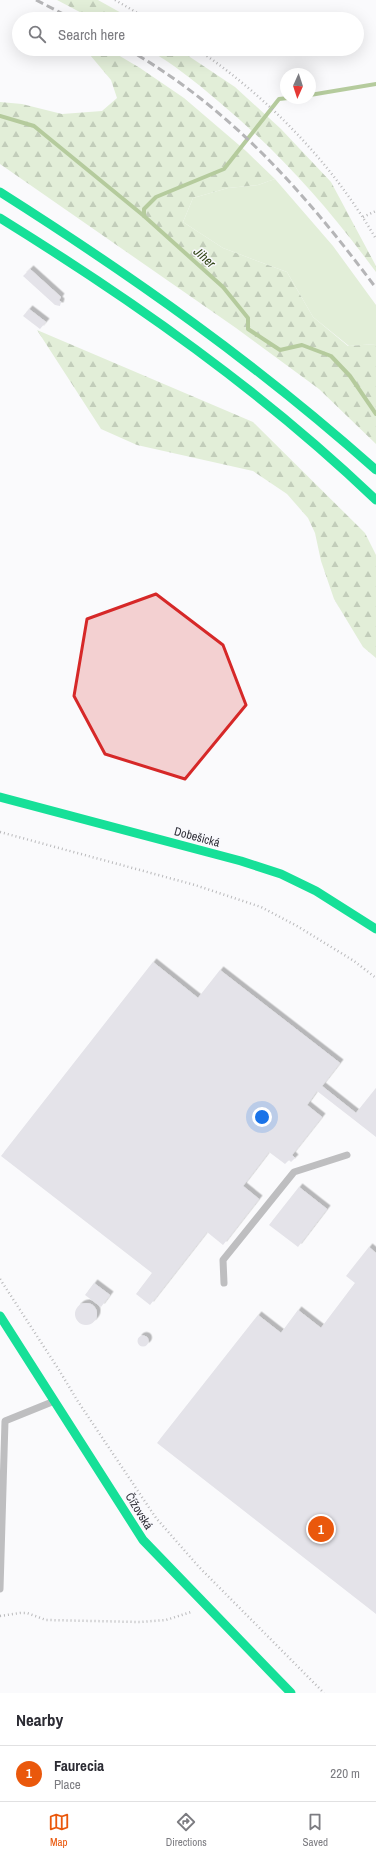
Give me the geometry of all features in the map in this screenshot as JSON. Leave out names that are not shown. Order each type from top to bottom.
[{"type":"main road","points":[[0,192],[104,258],[180,310],[264,374],[331,429],[376,470]]},
{"type":"main road","points":[[0,218],[163,325],[244,385],[321,449],[376,500]]},
{"type":"main road","name":"Dobešická","points":[[0,797],[241,861],[281,874],[316,891],[376,929]]},
{"type":"main road","name":"Čížovská","points":[[0,1316],[143,1540],[204,1605],[291,1693]]},
{"type":"lane","points":[[224,1283],[223,1260],[294,1172],[347,1155]]},
{"type":"lane","points":[[0,1589],[2,1419],[54,1401]]},
{"type":"path","points":[[115,0],[136,12]]},
{"type":"path","points":[[208,56],[261,99],[315,154],[339,182],[376,239]]},
{"type":"path","points":[[363,217],[376,211]]},
{"type":"path","points":[[0,832],[195,885],[261,907],[298,926],[354,961],[376,978]]},
{"type":"path","points":[[0,1279],[77,1400],[156,1518],[199,1567],[324,1693]]},
{"type":"path","points":[[0,1616],[20,1613],[46,1620],[140,1622],[173,1618],[204,1605]]},
{"type":"highlighted area","points":[[156,594],[223,645],[246,705],[185,779],[105,754],[74,696],[87,619]]},
{"type":"green space","points":[[57,0],[98,0],[119,12],[80,12]]},
{"type":"green space","points":[[91,56],[120,56],[140,68],[184,98],[246,151],[275,179],[258,185],[228,188],[193,198],[183,222],[223,248],[287,272],[313,317],[348,346],[376,344],[376,444],[319,389],[236,328],[0,164],[0,102],[22,104],[62,114],[102,111],[117,98],[111,80]]},
{"type":"green space","points":[[159,56],[188,56],[235,87],[281,129],[331,182],[376,266],[376,272],[340,225],[283,161],[210,94]]},
{"type":"green space","points":[[275,179],[333,246],[376,305],[376,344],[349,346],[313,317],[287,272],[223,248],[183,222],[193,198],[228,188],[258,185]]},
{"type":"green space","points":[[37,330],[253,422],[365,533],[376,555],[376,658],[363,647],[334,599],[321,561],[315,533],[308,518],[287,494],[253,471],[137,445],[101,429]]},
{"type":"building","points":[[30,269],[61,297],[59,300],[61,302],[60,306],[55,305],[23,276]]},
{"type":"building","points":[[29,309],[46,322],[40,329],[23,316]]},
{"type":"building","points":[[153,962],[198,998],[220,970],[340,1063],[322,1086],[356,1113],[376,1088],[376,1137],[317,1091],[307,1105],[322,1117],[292,1155],[295,1158],[291,1162],[289,1160],[285,1164],[269,1152],[243,1186],[259,1199],[223,1245],[207,1232],[150,1305],[136,1294],[152,1273],[1,1156]]},
{"type":"building","points":[[299,1187],[327,1209],[298,1247],[269,1225]]},
{"type":"building","points":[[369,1247],[376,1253],[376,1614],[157,1443],[258,1315],[281,1333],[298,1310],[321,1328],[355,1283],[346,1276]]},
{"type":"building","points":[[94,1283],[110,1295],[101,1307],[85,1295]]},
{"type":"building","points":[[82,1303],[90,1303],[97,1310],[97,1318],[90,1325],[82,1325],[75,1318],[75,1310]]},
{"type":"building","points":[[143,1335],[147,1337],[149,1341],[147,1345],[143,1347],[139,1345],[137,1341],[139,1337]]},
{"type":"waterway","points":[[316,94],[376,84]]},
{"type":"waterway","points":[[144,216],[144,209],[156,197],[224,169],[280,99]]},
{"type":"waterway","name":"Jiher","points":[[0,116],[34,126],[144,216],[223,287],[248,318],[248,329],[280,350],[302,345],[331,356],[350,376],[376,414]]},
{"type":"railway","points":[[36,0],[59,12]]},
{"type":"railway","points":[[139,56],[165,72],[200,98],[264,155],[322,219],[376,288]]},
{"type":"traffic: fast","points":[[0,192],[99,256],[194,323],[286,394],[376,470]]},
{"type":"traffic: fast","points":[[0,218],[50,249],[196,349],[288,422],[333,460],[376,500]]},
{"type":"traffic: fast","points":[[0,797],[241,861],[281,874],[316,891],[376,929]]},
{"type":"traffic: fast","points":[[0,1316],[143,1540],[291,1693]]},
{"type":"place","name":"Faurecia","points":[[321,1529]]}]
